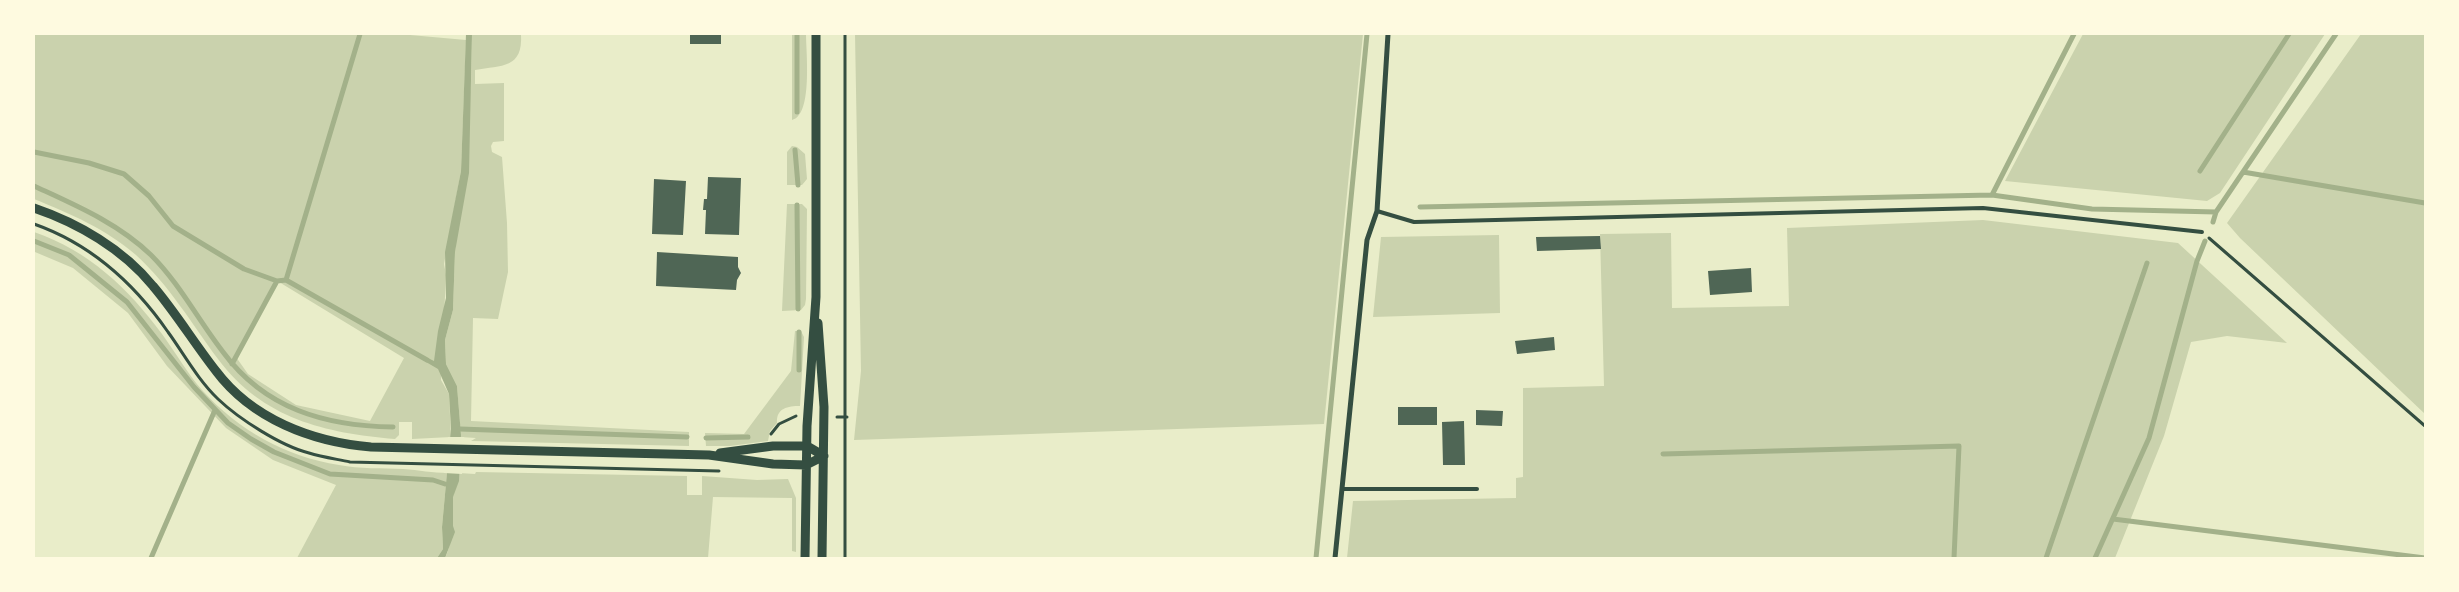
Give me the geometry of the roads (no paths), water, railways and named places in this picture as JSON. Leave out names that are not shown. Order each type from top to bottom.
[{"type":"street","points":[[805,558],[806,465],[816,297],[816,34]]},
{"type":"street","points":[[1335,558],[1368,240],[1377,211],[1388,34]]},
{"type":"street","points":[[34,208],[76,226],[106,243],[132,264],[152,285],[216,373],[232,390],[256,409],[301,433],[333,442],[371,447],[709,455],[773,464],[806,465],[824,456]]},
{"type":"street","points":[[816,297],[824,382],[822,558]]},
{"type":"street","points":[[709,455],[773,446],[807,446],[824,456]]},
{"type":"lane","points":[[1377,211],[1414,222],[1423,222],[1983,208],[2202,232]]},
{"type":"lane","points":[[1342,489],[1477,489]]},
{"type":"waterway","points":[[286,280],[360,34]]},
{"type":"waterway","points":[[797,34],[797,112]]},
{"type":"waterway","points":[[1316,558],[1367,34]]},
{"type":"waterway","points":[[1992,195],[2074,34]]},
{"type":"waterway","points":[[2200,171],[2289,34]]},
{"type":"waterway","points":[[2213,222],[2216,212],[2336,34]]},
{"type":"waterway","points":[[795,150],[798,185]]},
{"type":"waterway","points":[[34,152],[89,163],[124,174],[149,196],[173,226],[244,269],[277,281],[232,364]]},
{"type":"waterway","points":[[2243,172],[2425,203]]},
{"type":"waterway","points":[[34,186],[110,224],[125,233],[151,255],[171,278],[214,340],[240,372],[277,401],[320,418],[368,426],[393,427]]},
{"type":"waterway","points":[[1420,207],[1992,195],[2092,209],[2216,212]]},
{"type":"waterway","points":[[797,205],[798,309]]},
{"type":"waterway","points":[[34,241],[69,255],[127,302],[194,387],[228,423],[251,439],[274,452],[330,474],[433,480],[445,484]]},
{"type":"waterway","points":[[2095,558],[2149,438],[2197,261],[2205,241]]},
{"type":"waterway","points":[[2046,558],[2147,263]]},
{"type":"waterway","points":[[277,281],[286,280],[427,360]]},
{"type":"waterway","points":[[799,332],[799,370]]},
{"type":"waterway","points":[[151,558],[215,410]]},
{"type":"waterway","points":[[460,429],[687,437]]},
{"type":"waterway","points":[[706,438],[748,437]]},
{"type":"waterway","points":[[1663,454],[1959,446],[1954,558]]},
{"type":"waterway","points":[[2113,519],[2425,558]]}]
